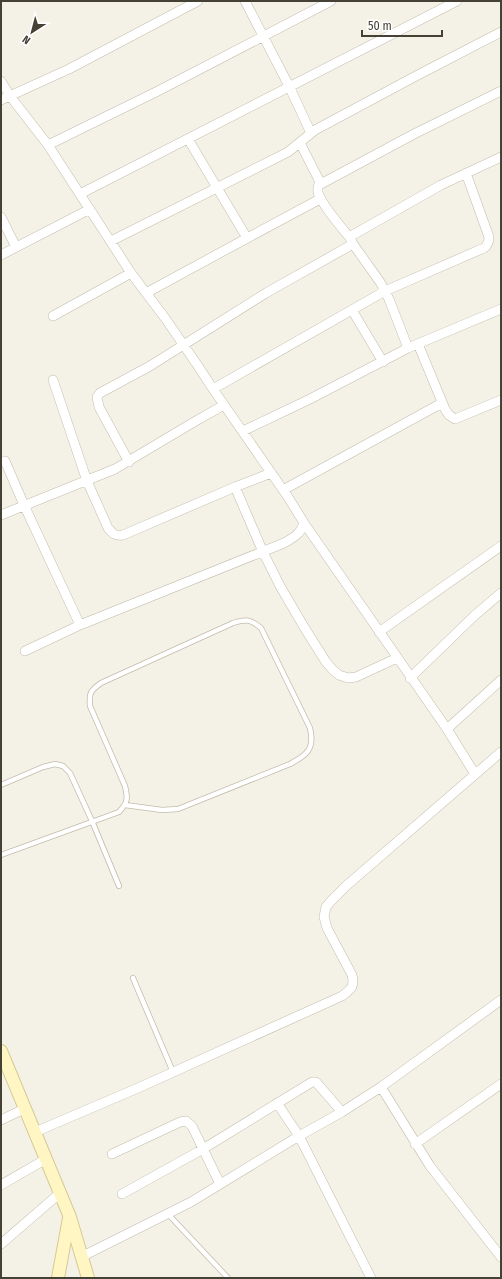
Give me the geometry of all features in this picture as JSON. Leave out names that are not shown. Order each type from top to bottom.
[{"type":"street","points":[[1,100],[69,69],[198,1]]},
{"type":"street","points":[[245,1],[289,86],[310,131],[310,134]]},
{"type":"street","points":[[48,145],[118,111],[331,1]]},
{"type":"street","points":[[80,194],[457,1]]},
{"type":"street","points":[[111,241],[288,152],[310,134],[416,76],[501,32]]},
{"type":"street","points":[[1,81],[10,96],[48,145],[111,241],[130,273],[184,345],[378,632],[447,729],[475,774]]},
{"type":"street","points":[[319,185],[414,134],[501,91]]},
{"type":"street","points":[[188,140],[247,238]]},
{"type":"street","points":[[300,143],[319,180],[317,191],[320,199],[385,291],[408,348]]},
{"type":"street","points":[[129,462],[99,407],[97,397],[100,393],[150,366],[351,241],[358,232],[441,185],[466,172],[501,157]]},
{"type":"street","points":[[213,389],[385,291],[487,246],[489,237],[466,172]]},
{"type":"street","points":[[146,293],[320,199]]},
{"type":"street","points":[[1,255],[90,209]]},
{"type":"street","points":[[1,217],[16,247]]},
{"type":"street","points":[[53,316],[130,273]]},
{"type":"street","points":[[243,431],[310,399],[408,348],[501,309]]},
{"type":"street","points":[[352,310],[383,362]]},
{"type":"street","points":[[418,344],[442,403],[449,415],[454,419],[501,400]]},
{"type":"street","points":[[53,380],[87,481],[112,534],[117,536],[123,535],[271,473]]},
{"type":"street","points":[[283,490],[442,403]]},
{"type":"street","points":[[1,515],[109,472],[129,462],[176,432],[224,405]]},
{"type":"street","points":[[5,461],[80,626]]},
{"type":"street","points":[[235,487],[263,552],[280,586],[326,662],[333,670],[348,678],[356,677],[397,658]]},
{"type":"street","points":[[25,651],[80,626],[284,543],[295,537],[301,531],[304,523]]},
{"type":"street","points":[[378,632],[501,546]]},
{"type":"street","points":[[410,678],[474,616],[501,593]]},
{"type":"street","points":[[447,729],[501,680]]},
{"type":"street","points":[[35,1132],[342,996],[350,990],[354,983],[352,975],[327,928],[324,917],[326,907],[346,886],[501,752]]},
{"type":"street","points":[[81,1257],[168,1214],[342,1112],[381,1087],[501,1000]]},
{"type":"street","points":[[1,1051],[5,1073],[35,1132],[70,1217],[88,1278]]},
{"type":"street","points":[[122,1194],[203,1149],[308,1084],[316,1082],[342,1112]]},
{"type":"street","points":[[415,1144],[501,1084]]},
{"type":"street","points":[[381,1087],[415,1144],[442,1182],[501,1257]]},
{"type":"street","points":[[277,1103],[299,1136],[371,1278]]},
{"type":"street","points":[[1,1120],[24,1109]]},
{"type":"street","points":[[112,1154],[180,1122],[186,1121],[192,1126],[220,1184]]},
{"type":"street","points":[[1,1185],[46,1159]]},
{"type":"street","points":[[1,1244],[60,1193]]},
{"type":"street","points":[[58,1278],[70,1217]]},
{"type":"lane","points":[[1,855],[119,812],[125,805],[128,798],[125,786],[90,706],[89,697],[92,690],[100,683],[233,623],[243,619],[254,622],[261,628],[310,728],[313,740],[310,749],[302,758],[290,764],[178,809],[162,810],[125,805]]},
{"type":"lane","points":[[1,785],[43,767],[55,764],[63,766],[70,773],[119,886]]},
{"type":"lane","points":[[133,978],[173,1072]]},
{"type":"lane","points":[[168,1214],[228,1278]]}]
